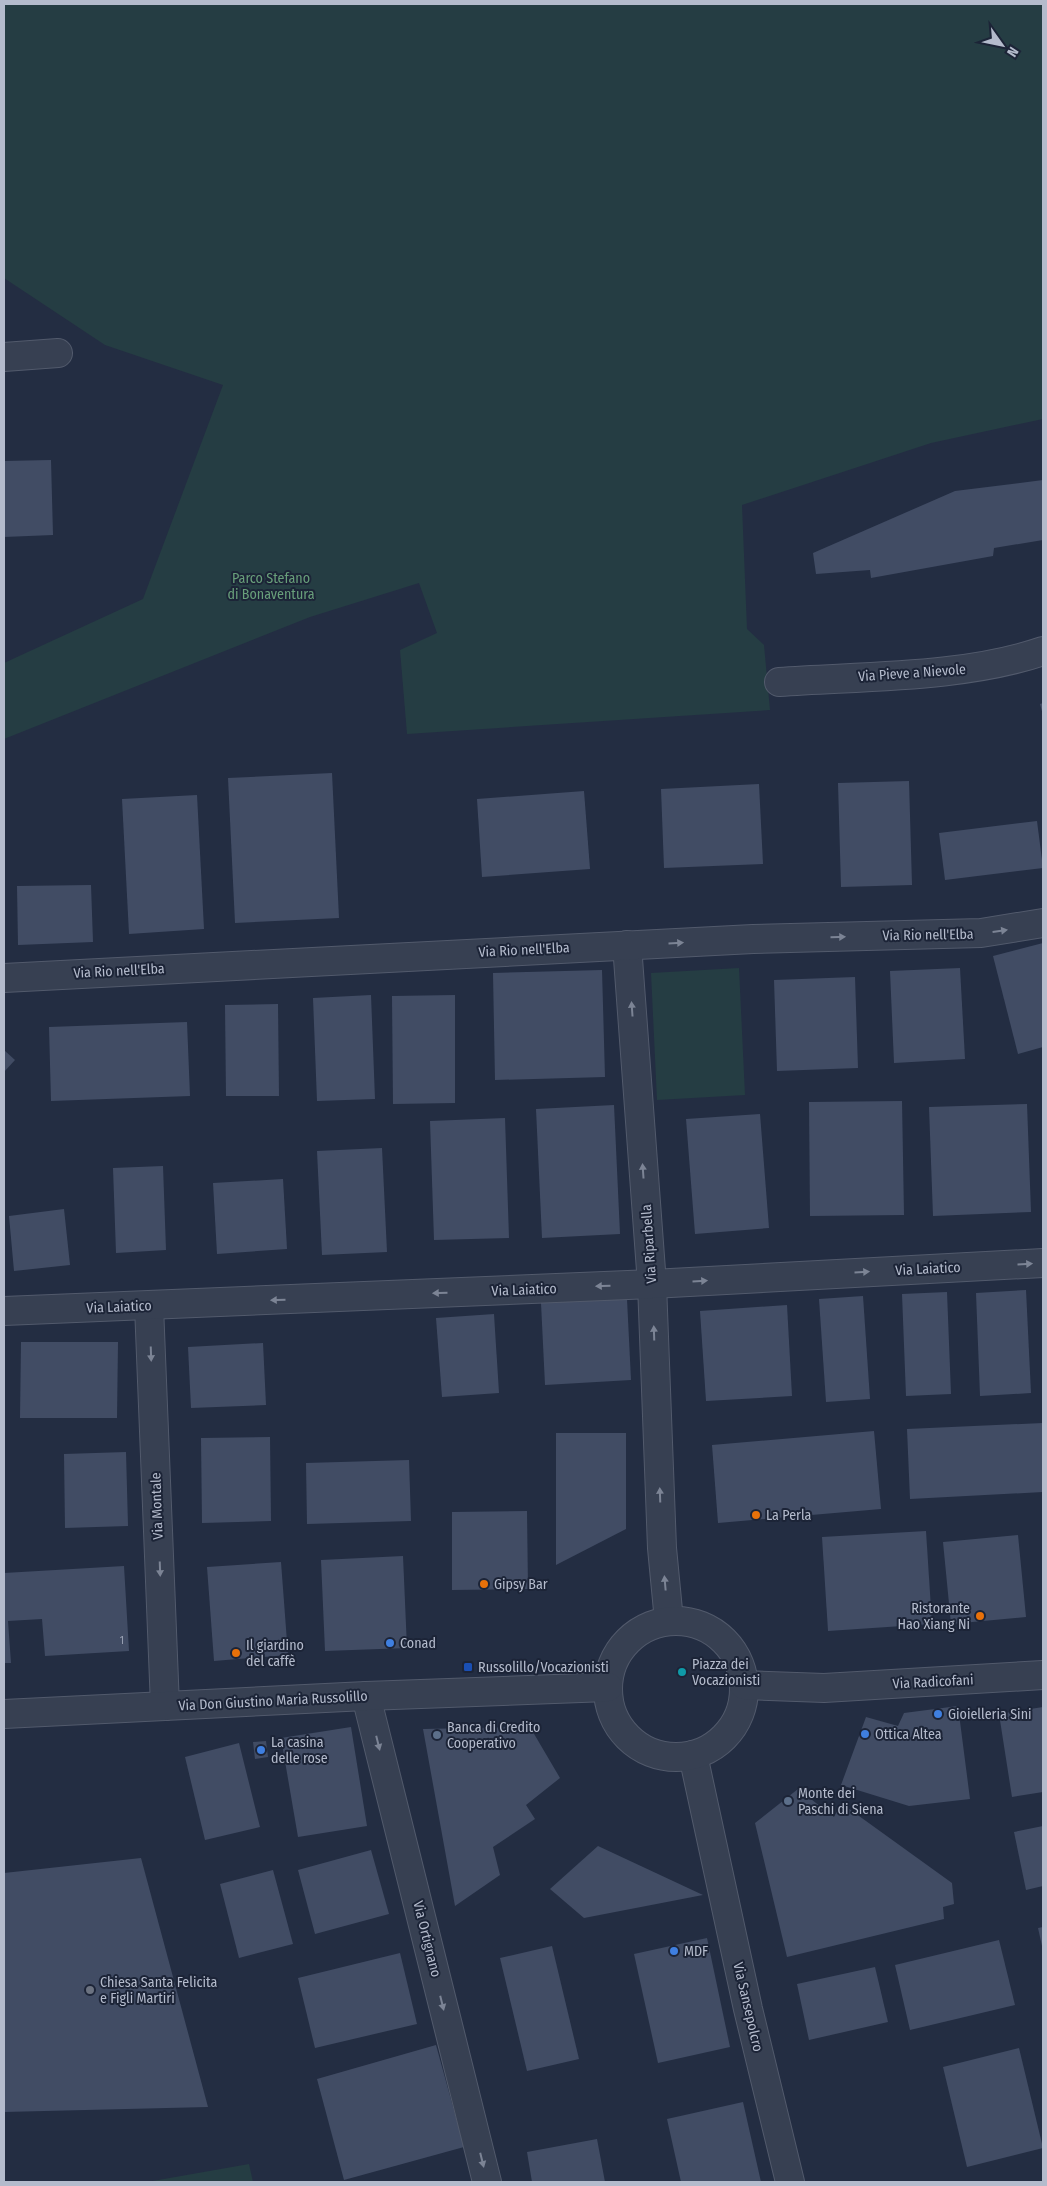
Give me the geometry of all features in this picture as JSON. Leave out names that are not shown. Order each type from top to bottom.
[{"type":"street","points":[[4,357],[58,353]]},
{"type":"street","name":"Via Pieve a Nievole","points":[[779,682],[970,669],[1023,658],[1043,651]]},
{"type":"street","name":"Via Rio nell'Elba","points":[[4,978],[753,939],[981,933],[1043,923]]},
{"type":"street","name":"Via Riparbella","points":[[627,945],[652,1284],[662,1544],[669,1622]]},
{"type":"street","name":"Via Laiatico","points":[[4,1311],[652,1284],[1043,1263]]},
{"type":"street","name":"Via Montale","points":[[149,1306],[165,1706]]},
{"type":"street","points":[[669,1622],[689,1622],[710,1630],[727,1644],[739,1662],[744,1686],[743,1702],[736,1720],[726,1736],[711,1748],[693,1755],[670,1757],[647,1751],[628,1738],[615,1719],[608,1687],[617,1656],[630,1639],[647,1628],[669,1622]]},
{"type":"street","name":"Via Radicofani","points":[[744,1686],[824,1688],[1043,1675]]},
{"type":"street","name":"Via Don Giustino Maria Russolillo","points":[[4,1714],[366,1696],[608,1687]]},
{"type":"street","name":"Via Ortignano","points":[[366,1696],[487,2182]]},
{"type":"street","name":"Via Sansepolcro","points":[[693,1755],[711,1831],[748,2009],[790,2182]]},
{"type":"green space","name":"Parco Stefano di Bonaventura","points":[[4,4],[1043,4],[1043,419],[931,443],[742,505],[747,629],[764,645],[770,710],[407,734],[400,650],[437,633],[419,583],[310,617],[4,739],[4,663],[143,599],[223,385],[105,345],[4,278]]},
{"type":"green space","points":[[739,968],[745,1095],[657,1100],[651,973]]},
{"type":"green space","points":[[249,2164],[253,2182],[147,2182]]},
{"type":"building","points":[[51,460],[53,535],[4,537],[4,461]]},
{"type":"building","points":[[1043,480],[1043,540],[994,548],[993,556],[871,578],[870,570],[816,574],[813,553],[955,491]]},
{"type":"building","points":[[1043,703],[1043,715],[1040,704]]},
{"type":"building","points":[[332,773],[339,918],[235,923],[228,778]]},
{"type":"building","points":[[909,781],[912,885],[841,887],[838,783]]},
{"type":"building","points":[[759,784],[763,864],[664,868],[661,789]]},
{"type":"building","points":[[584,791],[590,869],[482,877],[477,799]]},
{"type":"building","points":[[197,795],[204,929],[129,934],[122,799]]},
{"type":"building","points":[[1037,821],[1043,868],[945,880],[939,833]]},
{"type":"building","points":[[91,885],[93,942],[18,945],[17,886]]},
{"type":"building","points":[[1043,943],[1043,1047],[1018,1054],[993,956]]},
{"type":"building","points":[[960,968],[965,1059],[894,1063],[890,971]]},
{"type":"building","points":[[602,970],[605,1077],[495,1080],[493,973]]},
{"type":"building","points":[[855,977],[858,1068],[777,1071],[774,980]]},
{"type":"building","points":[[371,995],[375,1099],[317,1101],[313,998]]},
{"type":"building","points":[[455,995],[455,1103],[393,1104],[392,996]]},
{"type":"building","points":[[278,1004],[279,1096],[226,1096],[225,1005]]},
{"type":"building","points":[[187,1022],[190,1096],[51,1101],[49,1027]]},
{"type":"building","points":[[4,1050],[15,1060],[4,1072]]},
{"type":"building","points":[[902,1101],[904,1215],[810,1216],[809,1102]]},
{"type":"building","points":[[1027,1104],[1031,1212],[933,1216],[929,1107]]},
{"type":"building","points":[[614,1105],[620,1234],[542,1238],[536,1109]]},
{"type":"building","points":[[760,1114],[769,1228],[695,1234],[686,1119]]},
{"type":"building","points":[[505,1118],[509,1238],[434,1240],[430,1121]]},
{"type":"building","points":[[382,1148],[387,1252],[322,1255],[317,1151]]},
{"type":"building","points":[[163,1166],[166,1250],[116,1253],[113,1168]]},
{"type":"building","points":[[283,1179],[287,1249],[217,1254],[213,1183]]},
{"type":"building","points":[[64,1209],[70,1265],[14,1271],[9,1216]]},
{"type":"building","points":[[1026,1290],[1031,1393],[980,1396],[976,1293]]},
{"type":"building","points":[[947,1292],[951,1394],[906,1396],[902,1294]]},
{"type":"building","points":[[863,1296],[870,1399],[826,1402],[819,1299]]},
{"type":"building","points":[[627,1299],[631,1380],[545,1385],[541,1303]]},
{"type":"building","points":[[787,1305],[792,1396],[706,1401],[700,1311]]},
{"type":"building","points":[[494,1314],[499,1393],[442,1397],[436,1318]]},
{"type":"building","points":[[21,1342],[118,1342],[117,1418],[20,1418]]},
{"type":"building","points":[[263,1343],[266,1405],[191,1408],[188,1347]]},
{"type":"building","points":[[1043,1423],[1043,1492],[910,1499],[907,1429]]},
{"type":"building","points":[[874,1431],[881,1509],[718,1523],[712,1445]]},
{"type":"building","points":[[556,1433],[626,1433],[626,1529],[556,1565]]},
{"type":"building","points":[[270,1437],[271,1521],[202,1523],[201,1438]]},
{"type":"building","points":[[126,1452],[128,1526],[65,1528],[64,1454]]},
{"type":"building","points":[[409,1460],[411,1521],[307,1524],[306,1463]]},
{"type":"building","points":[[527,1511],[528,1589],[452,1590],[452,1512]]},
{"type":"building","points":[[926,1531],[932,1624],[828,1631],[822,1537]]},
{"type":"building","points":[[1018,1535],[1026,1617],[951,1624],[943,1542]]},
{"type":"building","points":[[403,1556],[407,1648],[325,1651],[321,1560]]},
{"type":"building","points":[[281,1562],[288,1655],[214,1661],[207,1567]]},
{"type":"building","points":[[124,1566],[129,1651],[45,1656],[42,1619],[8,1621],[11,1663],[4,1663],[4,1573]]},
{"type":"building","points":[[958,1706],[970,1799],[909,1806],[841,1785],[866,1717],[898,1726],[904,1713]]},
{"type":"building","points":[[1043,1707],[1043,1792],[1012,1797],[999,1714]]},
{"type":"building","points":[[351,1727],[367,1826],[298,1837],[281,1738]]},
{"type":"building","points":[[530,1727],[560,1778],[526,1805],[535,1819],[493,1847],[500,1875],[455,1906],[423,1729]]},
{"type":"building","name":"La casina delle rose","points":[[266,1741],[268,1757],[255,1759],[253,1742]]},
{"type":"building","points":[[239,1743],[260,1827],[205,1840],[185,1757]]},
{"type":"building","points":[[798,1789],[834,1817],[841,1803],[952,1883],[954,1904],[943,1907],[944,1919],[787,1957],[755,1823]]},
{"type":"building","points":[[1043,1826],[1043,1886],[1026,1890],[1014,1832]]},
{"type":"building","points":[[598,1846],[703,1895],[584,1918],[550,1889]]},
{"type":"building","points":[[371,1850],[389,1914],[315,1934],[298,1870]]},
{"type":"building","name":"Chiesa Santa Felicita e Figli Martiri","points":[[141,1858],[208,2107],[4,2112],[4,1873]]},
{"type":"building","points":[[273,1870],[293,1944],[239,1958],[220,1884]]},
{"type":"building","points":[[1043,1927],[1043,1946],[1042,1946],[1038,1928]]},
{"type":"building","points":[[707,1938],[730,2047],[658,2063],[634,1954]]},
{"type":"building","points":[[999,1940],[1015,2005],[910,2030],[895,1965]]},
{"type":"building","points":[[552,1946],[579,2059],[527,2071],[500,1958]]},
{"type":"building","points":[[400,1953],[417,2024],[315,2048],[298,1978]]},
{"type":"building","points":[[875,1967],[888,2022],[809,2040],[797,1984]]},
{"type":"building","points":[[436,2045],[464,2147],[344,2180],[317,2079]]},
{"type":"building","points":[[1019,2048],[1043,2148],[967,2167],[943,2067]]},
{"type":"building","points":[[743,2102],[761,2182],[681,2182],[667,2119]]},
{"type":"building","points":[[597,2139],[605,2182],[532,2182],[527,2152]]},
{"type":"place","name":"La Perla","points":[[756,1515]]},
{"type":"place","name":"Gipsy Bar","points":[[484,1584]]},
{"type":"place","name":"Ristorante Hao Xiang Ni","points":[[980,1616]]},
{"type":"place","name":"Conad","points":[[390,1643]]},
{"type":"place","name":"Il giardino del caffè","points":[[236,1653]]},
{"type":"place","name":"Russolillo/Vocazionisti","points":[[468,1667]]},
{"type":"place","name":"Piazza dei Vocazionisti","points":[[682,1672]]},
{"type":"place","name":"Gioielleria Sini","points":[[938,1714]]},
{"type":"place","name":"Ottica Altea","points":[[865,1734]]},
{"type":"place","name":"Banca di Credito Cooperativo","points":[[437,1735]]},
{"type":"place","name":"La casina delle rose","points":[[261,1750]]},
{"type":"place","name":"Monte dei Paschi di Siena","points":[[788,1801]]},
{"type":"place","name":"MDF","points":[[674,1951]]},
{"type":"place","name":"Chiesa Santa Felicita e Figli Martiri","points":[[90,1990]]}]
